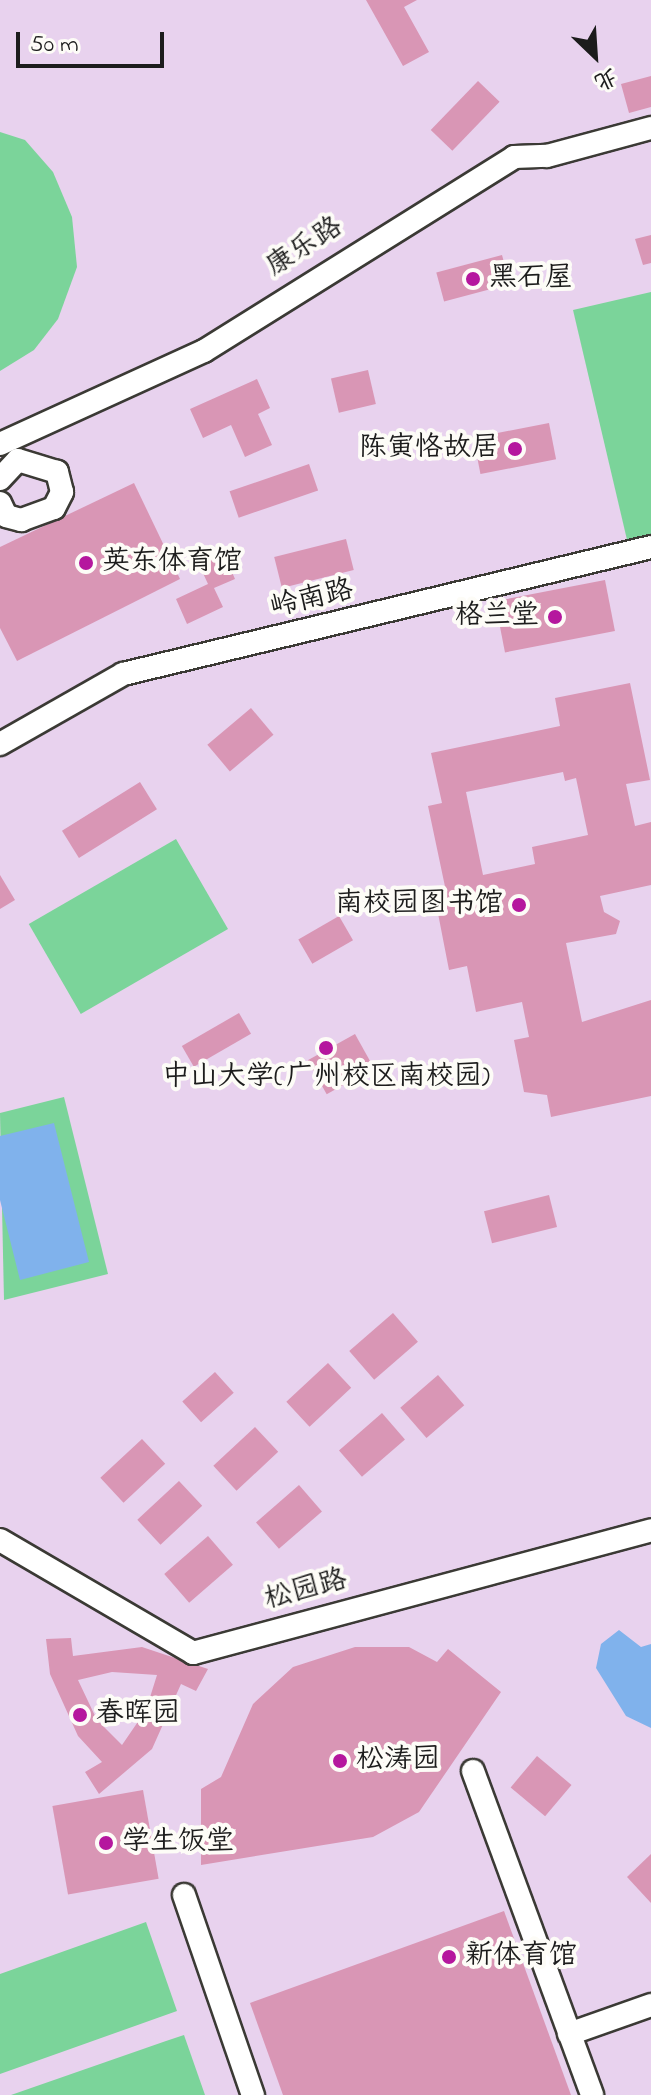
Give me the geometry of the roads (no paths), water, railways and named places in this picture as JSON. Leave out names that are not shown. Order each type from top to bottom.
[{"type":"lane","name":"康乐路","points":[[9,449],[204,351],[514,157],[547,156],[651,128]]},
{"type":"lane","points":[[0,479],[9,449],[57,472],[62,492],[54,508],[21,520],[6,516],[0,503]]},
{"type":"lane","name":"岭南路","points":[[0,744],[123,674],[651,547]]},
{"type":"lane","name":"松园路","points":[[0,1540],[193,1653],[651,1530]]},
{"type":"lane","points":[[473,1771],[592,2095]]},
{"type":"lane","points":[[184,1895],[253,2095]]},
{"type":"lane","points":[[569,2034],[651,2005]]},
{"type":"water","points":[[54,1123],[89,1262],[20,1280],[0,1200],[0,1136]]},
{"type":"water","points":[[619,1630],[641,1647],[651,1644],[651,1728],[626,1716],[596,1668],[601,1644]]},
{"type":"place","name":"黑石屋","points":[[473,279]]},
{"type":"place","name":"陈寅恪故居","points":[[515,449]]},
{"type":"place","name":"英东体育馆","points":[[86,563]]},
{"type":"place","name":"格兰堂","points":[[555,617]]},
{"type":"place","name":"南校园图书馆","points":[[519,905]]},
{"type":"place","name":"中山大学(广州校区南校园)","points":[[326,1048]]},
{"type":"place","name":"春晖园","points":[[80,1715]]},
{"type":"place","name":"松涛园","points":[[340,1761]]},
{"type":"place","name":"学生饭堂","points":[[106,1843]]},
{"type":"place","name":"新体育馆","points":[[449,1957]]}]
